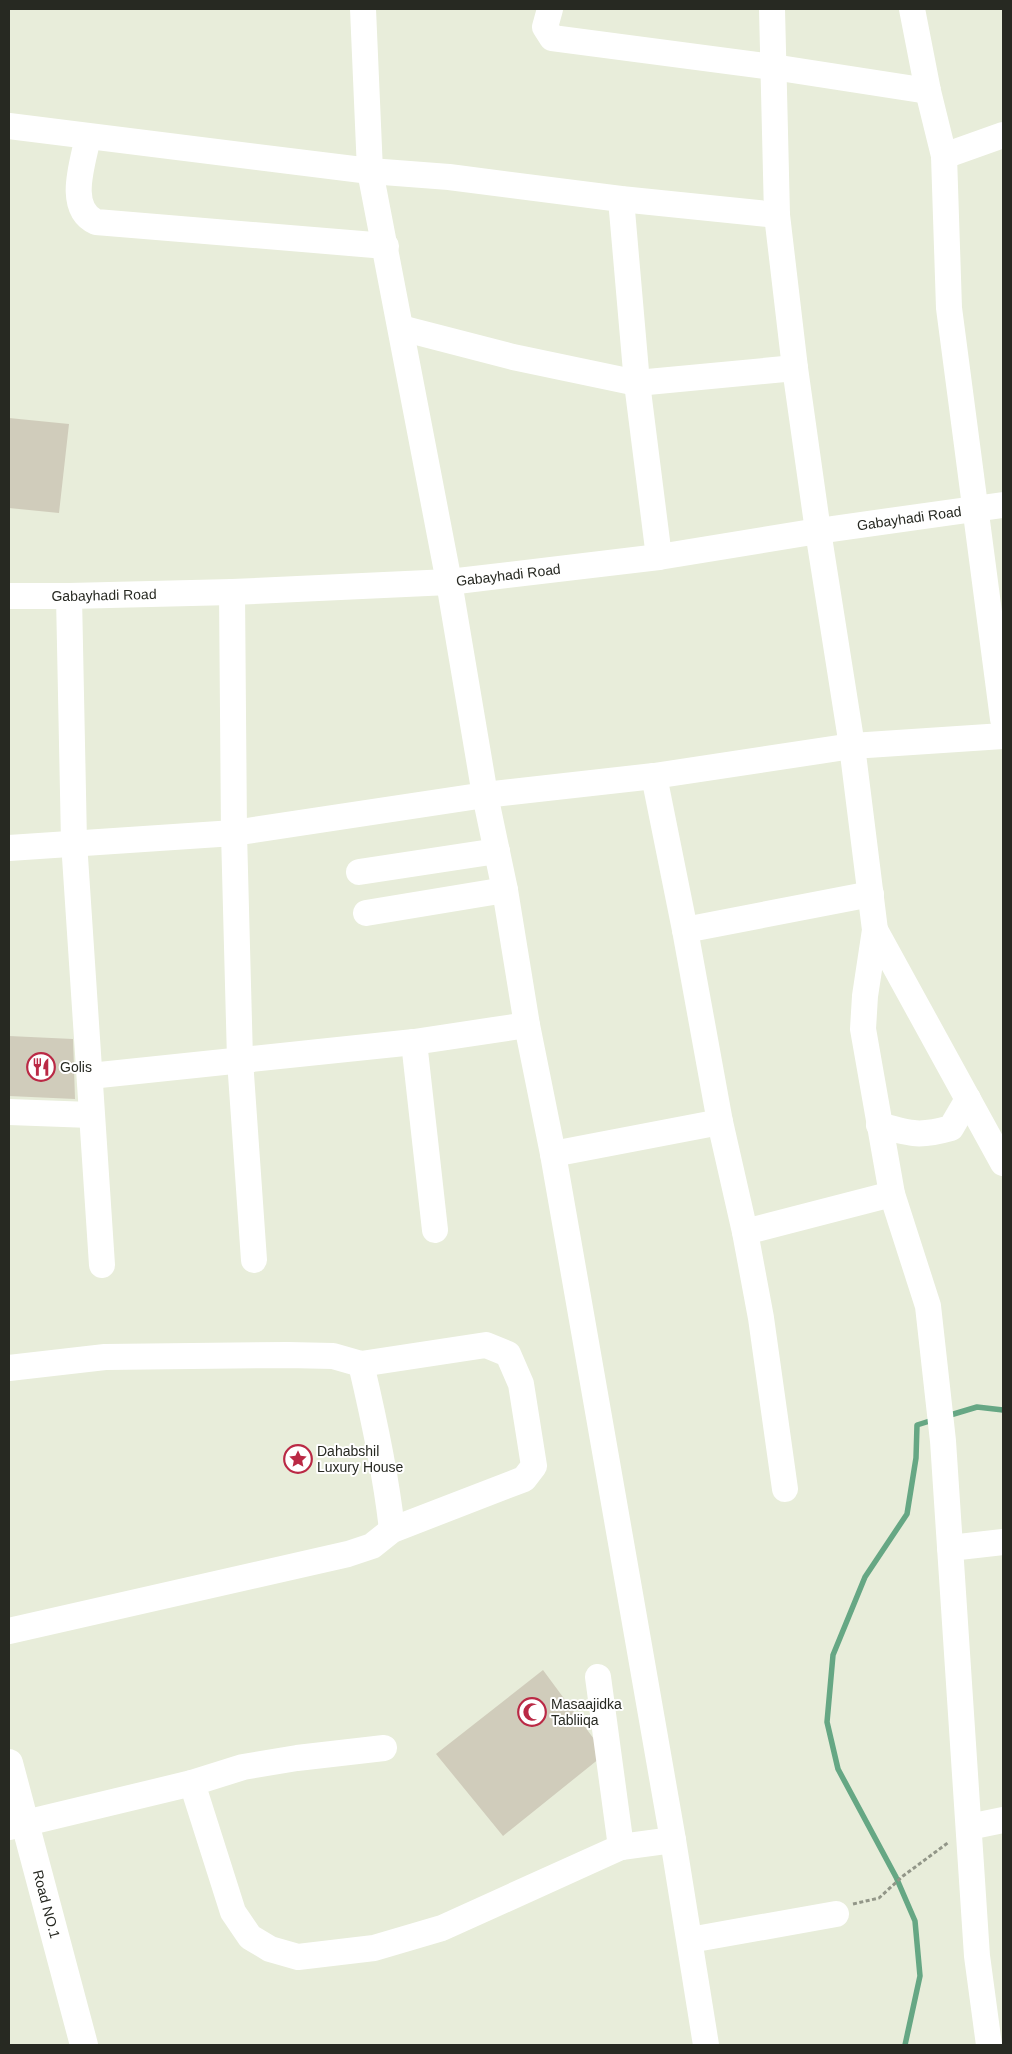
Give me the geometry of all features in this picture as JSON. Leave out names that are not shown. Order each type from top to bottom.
[{"type":"highway","name":"Road NO.1","points":[[9,1763],[16,1826],[84,2045]]},
{"type":"street","points":[[363,9],[370,171],[386,246],[449,582],[485,795],[506,890],[527,1025],[553,1154],[673,1840],[706,2045]]},
{"type":"street","points":[[550,9],[546,27],[552,38],[773,67],[928,91]]},
{"type":"street","points":[[772,9],[777,215],[795,368],[818,532],[852,746],[875,930],[864,996],[863,1029],[892,1194],[928,1306],[938,1390],[977,1956],[989,2045]]},
{"type":"street","points":[[912,9],[928,91],[944,156],[949,308],[974,510],[1003,719]]},
{"type":"street","points":[[9,126],[370,171],[449,177],[621,199],[777,215]]},
{"type":"street","points":[[944,156],[1003,135]]},
{"type":"street","points":[[88,137],[77,193],[84,214],[96,222],[386,246]]},
{"type":"street","points":[[621,199],[637,383],[659,557]]},
{"type":"street","points":[[401,328],[513,357],[637,383],[795,368]]},
{"type":"street","name":"Gabayhadi Road","points":[[9,596],[232,592],[449,582],[659,557],[1003,505]]},
{"type":"street","points":[[232,592],[234,833],[240,1060],[254,1260]]},
{"type":"street","points":[[69,596],[74,842],[102,1265]]},
{"type":"street","points":[[9,848],[74,842],[234,833],[485,795],[654,776],[852,746],[1003,736]]},
{"type":"street","points":[[654,776],[685,930],[720,1122],[745,1232],[761,1318],[785,1489]]},
{"type":"street","points":[[358,872],[497,851]]},
{"type":"street","points":[[366,913],[506,890]]},
{"type":"street","points":[[685,930],[871,894]]},
{"type":"street","points":[[875,930],[1003,1163]]},
{"type":"street","points":[[90,1076],[414,1042],[527,1025]]},
{"type":"street","points":[[414,1042],[435,1230]]},
{"type":"street","points":[[879,1125],[912,1134],[932,1133],[951,1128],[968,1099]]},
{"type":"street","points":[[9,1112],[91,1114]]},
{"type":"street","points":[[553,1154],[720,1122]]},
{"type":"street","points":[[745,1232],[892,1194]]},
{"type":"street","points":[[9,1368],[105,1357],[288,1354],[333,1356],[361,1364],[486,1345],[508,1354],[521,1384],[534,1466],[524,1479],[392,1530],[372,1546],[348,1554],[9,1630]]},
{"type":"street","points":[[361,1364],[375,1420],[392,1530]]},
{"type":"street","points":[[950,1548],[1003,1542]]},
{"type":"street","points":[[598,1677],[621,1847]]},
{"type":"street","points":[[16,1826],[192,1783],[243,1768],[297,1758],[384,1748]]},
{"type":"street","points":[[192,1783],[233,1912],[250,1936],[270,1949],[298,1957],[374,1948],[442,1928],[621,1847],[673,1840]]},
{"type":"street","points":[[969,1827],[1003,1820]]},
{"type":"street","points":[[690,1940],[836,1914]]},
{"type":"path","points":[[836,1914],[843,1906],[879,1898],[903,1876],[969,1827]]},
{"type":"building","points":[[9,418],[69,424],[59,513],[9,508]]},
{"type":"building","name":"Golis","points":[[9,1036],[73,1039],[75,1099],[9,1096]]},
{"type":"building","name":"Masaajidka Tabliiqa","points":[[543,1670],[605,1754],[503,1836],[436,1754]]},
{"type":"waterway","points":[[947,1416],[977,1407],[1003,1410]]},
{"type":"waterway","points":[[905,2045],[920,1976],[915,1921],[896,1877],[838,1769],[827,1722],[833,1655],[865,1577],[907,1514],[916,1458],[917,1425],[933,1420]]},
{"type":"place","name":"Golis","points":[[41,1067]]},
{"type":"place","name":"Dahabshil Luxury House","points":[[298,1459]]},
{"type":"place","name":"Masaajidka Tabliiqa","points":[[532,1712]]}]
